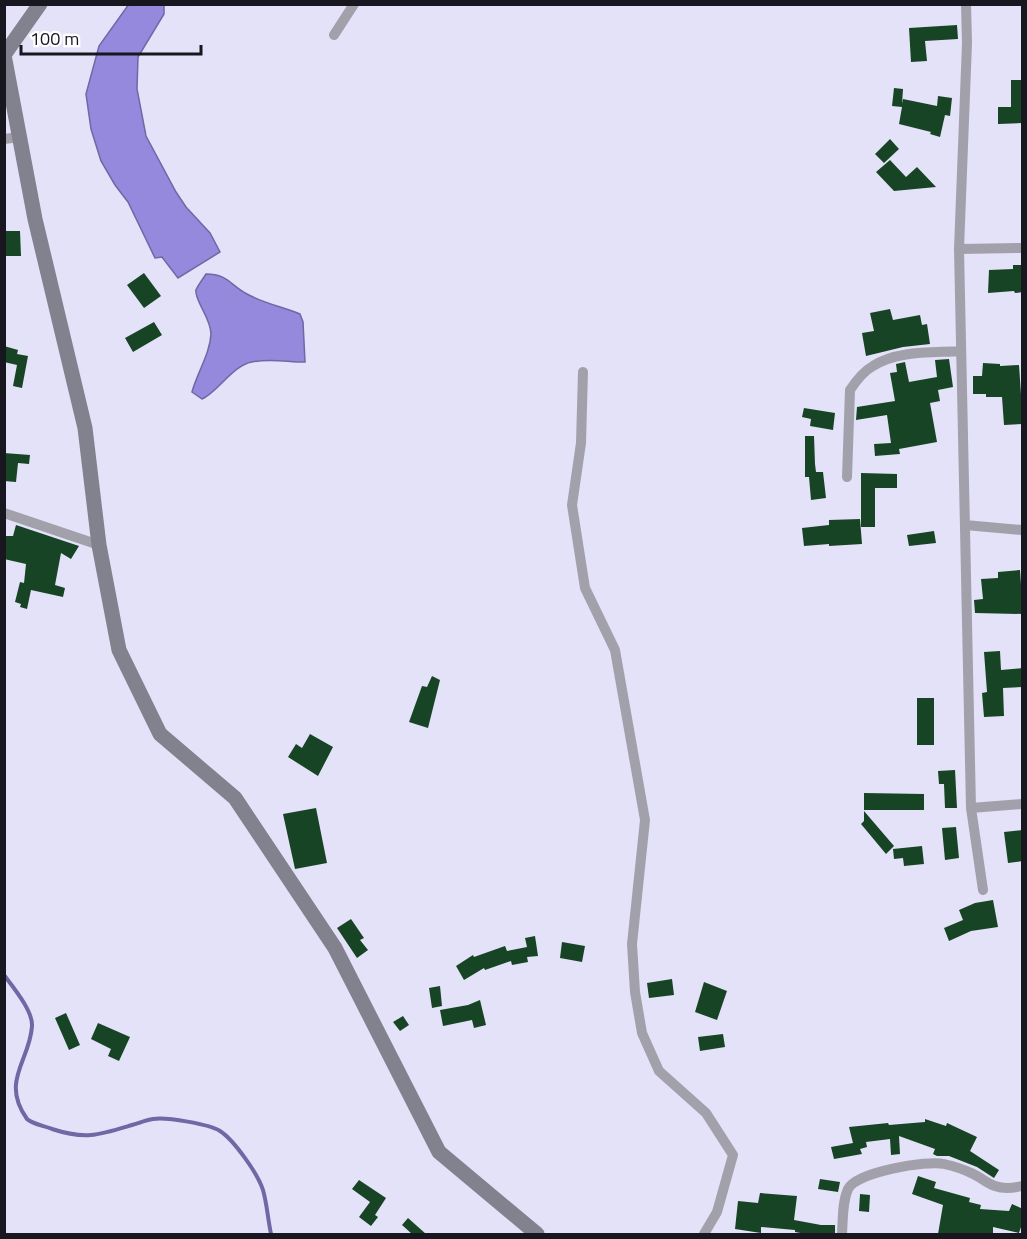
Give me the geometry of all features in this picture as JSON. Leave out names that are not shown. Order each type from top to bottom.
[{"type":"main road","points":[[40,4],[6,50],[12,138],[35,219],[85,428],[99,545],[119,650],[160,734],[235,798],[329,938],[439,1152],[537,1234]]},
{"type":"street","points":[[334,35],[354,4]]},
{"type":"street","points":[[966,4],[967,43],[959,249],[971,808],[983,890]]},
{"type":"street","points":[[959,249],[1023,248]]},
{"type":"street","points":[[847,477],[850,390],[856,382],[872,366],[888,359],[912,354],[961,351]]},
{"type":"street","points":[[583,372],[581,443],[572,505],[585,588],[615,650],[645,820],[632,944],[635,992],[642,1033],[659,1071],[706,1113],[733,1155],[717,1212],[704,1234]]},
{"type":"street","points":[[4,513],[99,545]]},
{"type":"street","points":[[965,525],[1023,530]]},
{"type":"street","points":[[971,808],[1023,804]]},
{"type":"street","points":[[843,1234],[844,1206],[849,1187],[857,1180],[869,1176],[912,1165],[941,1163],[968,1171],[995,1186],[1014,1188],[1023,1186]]},
{"type":"shaded area","points":[[129,4],[164,5],[164,14],[138,57],[137,89],[146,136],[176,192],[186,207],[210,233],[220,252],[178,278],[162,257],[155,258],[128,202],[101,161],[91,129],[86,94],[99,46]]},
{"type":"shaded area","points":[[206,274],[224,278],[253,297],[300,314],[303,322],[305,362],[272,360],[252,362],[238,368],[202,399],[192,392],[208,349],[211,334],[196,294]]},
{"type":"building","points":[[957,25],[958,39],[925,41],[927,61],[911,62],[909,28]]},
{"type":"building","points":[[1011,80],[1023,80],[1023,123],[998,124],[998,107],[1011,107]]},
{"type":"building","points":[[894,88],[903,89],[902,104],[903,99],[937,106],[938,96],[952,98],[950,116],[945,115],[940,137],[930,134],[931,132],[899,124],[902,107],[892,106]]},
{"type":"building","points":[[890,139],[899,149],[884,163],[875,154]]},
{"type":"building","points":[[890,160],[906,177],[917,167],[936,187],[894,191],[876,172]]},
{"type":"building","points":[[4,231],[20,231],[21,256],[4,256]]},
{"type":"building","points":[[1013,265],[1023,265],[1023,292],[988,293],[989,270],[1013,269]]},
{"type":"building","points":[[144,273],[161,296],[144,308],[127,285]]},
{"type":"building","points":[[890,309],[893,320],[920,315],[922,325],[927,324],[930,344],[903,347],[866,356],[862,333],[874,331],[870,313]]},
{"type":"building","points":[[154,322],[162,335],[133,352],[125,338]]},
{"type":"building","points":[[4,346],[18,350],[17,354],[28,356],[22,388],[13,386],[17,365],[4,362]]},
{"type":"building","points":[[949,359],[953,387],[938,390],[940,401],[930,403],[937,442],[899,449],[900,454],[875,456],[874,444],[891,443],[887,415],[856,420],[857,407],[895,401],[890,373],[897,372],[896,364],[905,362],[909,382],[937,377],[935,360]]},
{"type":"building","points":[[983,363],[1000,364],[1000,366],[1019,365],[1023,424],[1004,425],[1002,397],[973,394],[973,376],[982,376]]},
{"type":"building","points":[[804,408],[835,413],[833,430],[810,426],[811,419],[802,417]]},
{"type":"building","points":[[805,436],[814,436],[816,472],[823,472],[826,498],[811,500],[809,477],[805,477]]},
{"type":"building","points":[[4,453],[30,455],[29,464],[18,463],[16,482],[4,481]]},
{"type":"building","points":[[861,473],[897,474],[897,488],[875,488],[875,527],[861,527]]},
{"type":"building","points":[[860,519],[862,544],[804,546],[802,528],[829,525],[829,520]]},
{"type":"building","points":[[16,525],[79,546],[71,559],[61,553],[55,585],[65,588],[63,597],[31,590],[27,609],[15,602],[20,582],[24,583],[26,564],[4,559],[4,536],[13,536]]},
{"type":"building","points":[[934,531],[936,543],[909,546],[907,535]]},
{"type":"building","points":[[1020,570],[1023,614],[975,613],[974,600],[983,599],[981,579],[998,578],[998,572]]},
{"type":"building","points":[[1000,651],[1001,670],[1023,668],[1023,687],[1003,688],[1004,716],[984,717],[982,693],[987,692],[984,652]]},
{"type":"building","points":[[432,676],[440,680],[428,728],[409,722],[422,686],[427,687]]},
{"type":"building","points":[[917,698],[934,698],[934,745],[917,745]]},
{"type":"building","points":[[310,734],[333,747],[318,776],[288,757],[296,744],[302,748]]},
{"type":"building","points":[[955,770],[957,808],[945,808],[944,784],[939,784],[938,771]]},
{"type":"building","points":[[864,793],[924,794],[924,810],[864,810]]},
{"type":"building","points":[[316,808],[327,863],[295,869],[283,814]]},
{"type":"building","points":[[864,811],[894,846],[886,854],[861,824],[864,821]]},
{"type":"building","points":[[956,827],[959,858],[945,860],[942,828]]},
{"type":"building","points":[[1023,830],[1023,861],[1008,863],[1004,832]]},
{"type":"building","points":[[922,846],[924,864],[904,866],[903,858],[894,859],[893,849]]},
{"type":"building","points":[[993,900],[998,927],[971,931],[949,941],[944,928],[963,920],[959,910],[975,903]]},
{"type":"building","points":[[351,919],[364,938],[360,940],[368,950],[357,958],[337,928]]},
{"type":"building","points":[[535,936],[538,956],[527,957],[528,962],[512,965],[511,961],[485,970],[484,968],[464,980],[456,966],[473,955],[474,957],[505,946],[507,951],[527,947],[525,938]]},
{"type":"building","points":[[562,942],[585,946],[582,962],[560,958]]},
{"type":"building","points":[[672,979],[674,995],[649,998],[647,983]]},
{"type":"building","points":[[704,982],[727,991],[717,1020],[695,1012]]},
{"type":"building","points":[[440,986],[442,1006],[432,1008],[429,988]]},
{"type":"building","points":[[480,1000],[486,1025],[474,1028],[472,1020],[443,1026],[440,1010],[468,1005]]},
{"type":"building","points":[[66,1013],[80,1045],[69,1050],[55,1018]]},
{"type":"building","points":[[403,1016],[409,1025],[400,1031],[393,1022]]},
{"type":"building","points":[[98,1023],[130,1037],[119,1061],[108,1056],[111,1049],[91,1039]]},
{"type":"building","points":[[723,1034],[725,1047],[700,1051],[698,1037]]},
{"type":"building","points":[[925,1119],[946,1126],[947,1123],[977,1137],[970,1151],[999,1170],[994,1178],[977,1167],[949,1156],[937,1156],[933,1154],[935,1149],[899,1136],[900,1154],[891,1155],[890,1139],[866,1142],[867,1147],[860,1149],[862,1154],[834,1159],[831,1147],[853,1143],[849,1127],[925,1122]]},
{"type":"building","points":[[918,1176],[936,1182],[934,1188],[970,1198],[969,1202],[981,1205],[980,1209],[1009,1211],[1012,1204],[1023,1209],[1023,1221],[1019,1233],[993,1227],[993,1234],[938,1234],[943,1205],[912,1194]]},
{"type":"building","points":[[820,1179],[840,1182],[838,1192],[818,1189]]},
{"type":"building","points":[[359,1180],[386,1198],[375,1215],[378,1217],[371,1226],[359,1217],[370,1202],[352,1189]]},
{"type":"building","points":[[760,1193],[797,1196],[794,1220],[835,1225],[835,1234],[806,1234],[795,1232],[795,1230],[761,1227],[761,1233],[735,1229],[738,1201],[758,1203]]},
{"type":"building","points":[[860,1194],[870,1195],[869,1212],[859,1211]]},
{"type":"building","points":[[408,1218],[426,1234],[412,1234],[402,1225]]},
{"type":"waterway","points":[[4,975],[22,999],[32,1026],[16,1082],[19,1106],[27,1119],[35,1124],[84,1135],[101,1134],[159,1119],[215,1128],[226,1135],[256,1175],[264,1195],[271,1234]]}]
